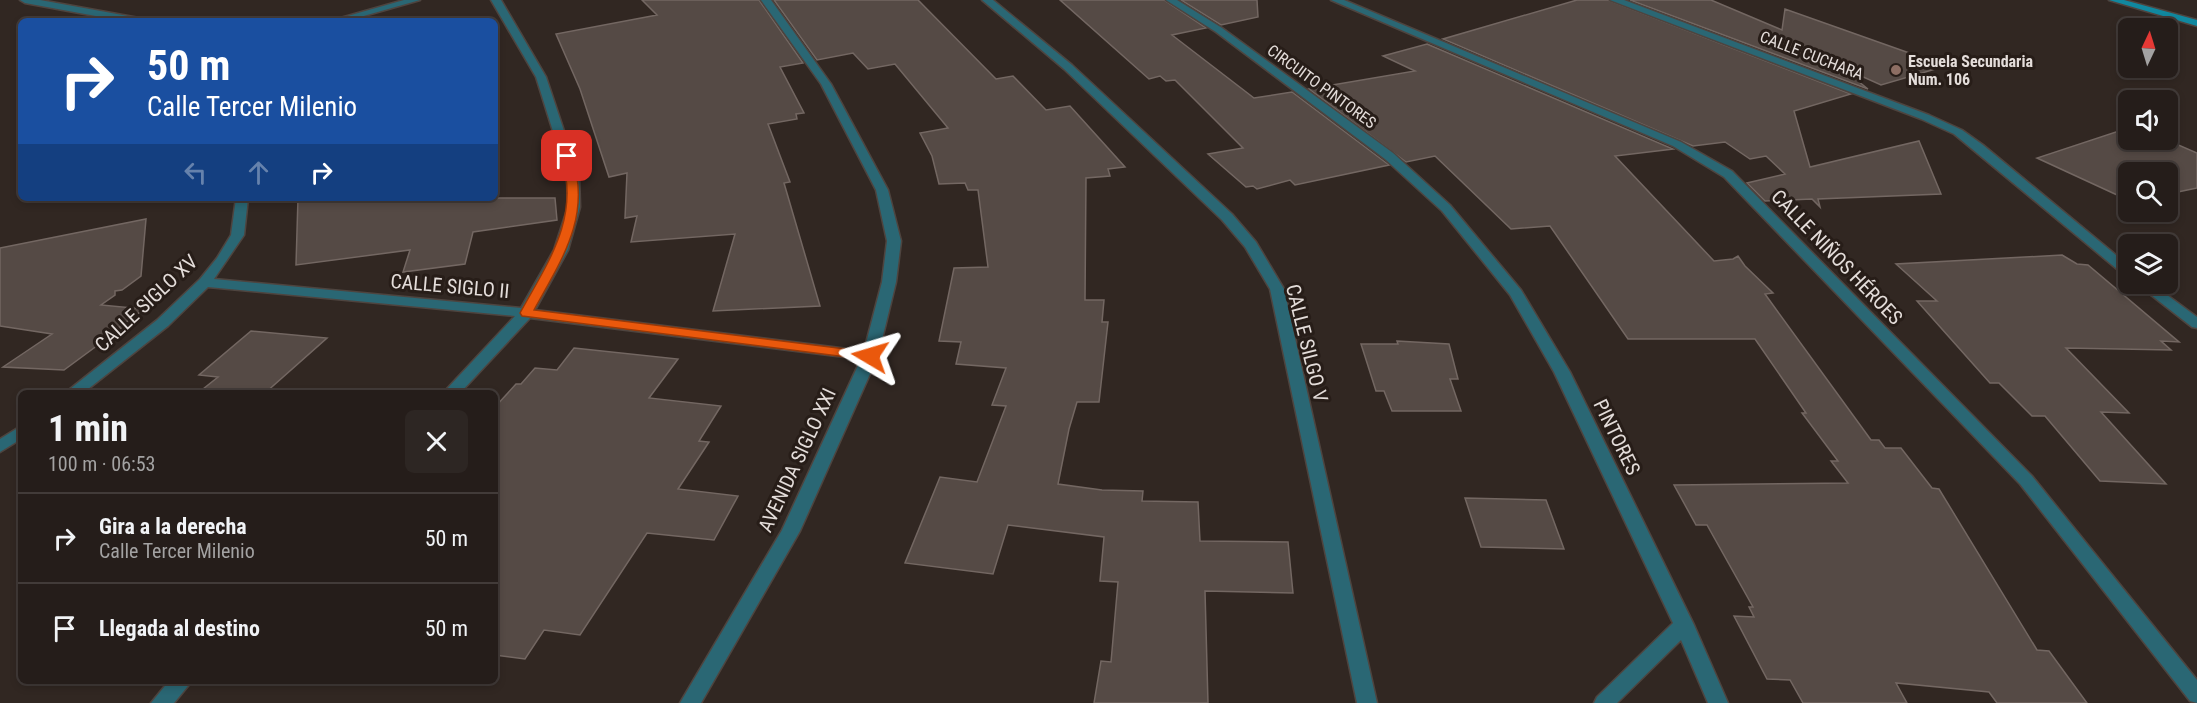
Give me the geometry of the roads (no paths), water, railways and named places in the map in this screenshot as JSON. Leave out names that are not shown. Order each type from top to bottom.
[{"type":"main road","points":[[2114,0],[2197,23]]},
{"type":"street","points":[[25,0],[123,18]]},
{"type":"street","points":[[346,18],[415,0]]},
{"type":"street","points":[[455,390],[526,313],[561,250],[574,207],[573,176],[541,77],[496,0]]},
{"type":"street","name":"AVENIDA SIGLO XXI","points":[[690,703],[791,531],[870,356],[889,282],[894,241],[882,190],[826,84],[766,0]]},
{"type":"street","name":"CALLE SILGO V","points":[[987,0],[1068,67],[1227,217],[1251,245],[1277,289],[1367,703]]},
{"type":"street","name":"CIRCUITO PINTORES","points":[[1171,0],[1219,30],[1389,156],[1446,208]]},
{"type":"street","name":"CALLE NIÑOS HÉROES","points":[[1336,0],[1677,144],[1728,174],[2026,480],[2197,695]]},
{"type":"street","name":"CALLE CUCHARA","points":[[1615,0],[1914,113],[1958,132],[2118,263]]},
{"type":"street","name":"CALLE SIGLO XV","points":[[77,390],[133,348],[204,282],[237,237],[242,201]]},
{"type":"street","name":"PINTORES","points":[[1446,208],[1516,293],[1562,372],[1684,625],[1718,703]]},
{"type":"street","name":"CALLE SIGLO II","points":[[204,282],[526,313],[870,356]]},
{"type":"street","points":[[2157,294],[2197,324]]},
{"type":"street","points":[[0,447],[18,434]]},
{"type":"street","points":[[1604,703],[1684,625]]},
{"type":"street","points":[[161,703],[179,684]]},
{"type":"place","name":"Escuela Secundaria Num. 106","points":[[1896,70]]}]
